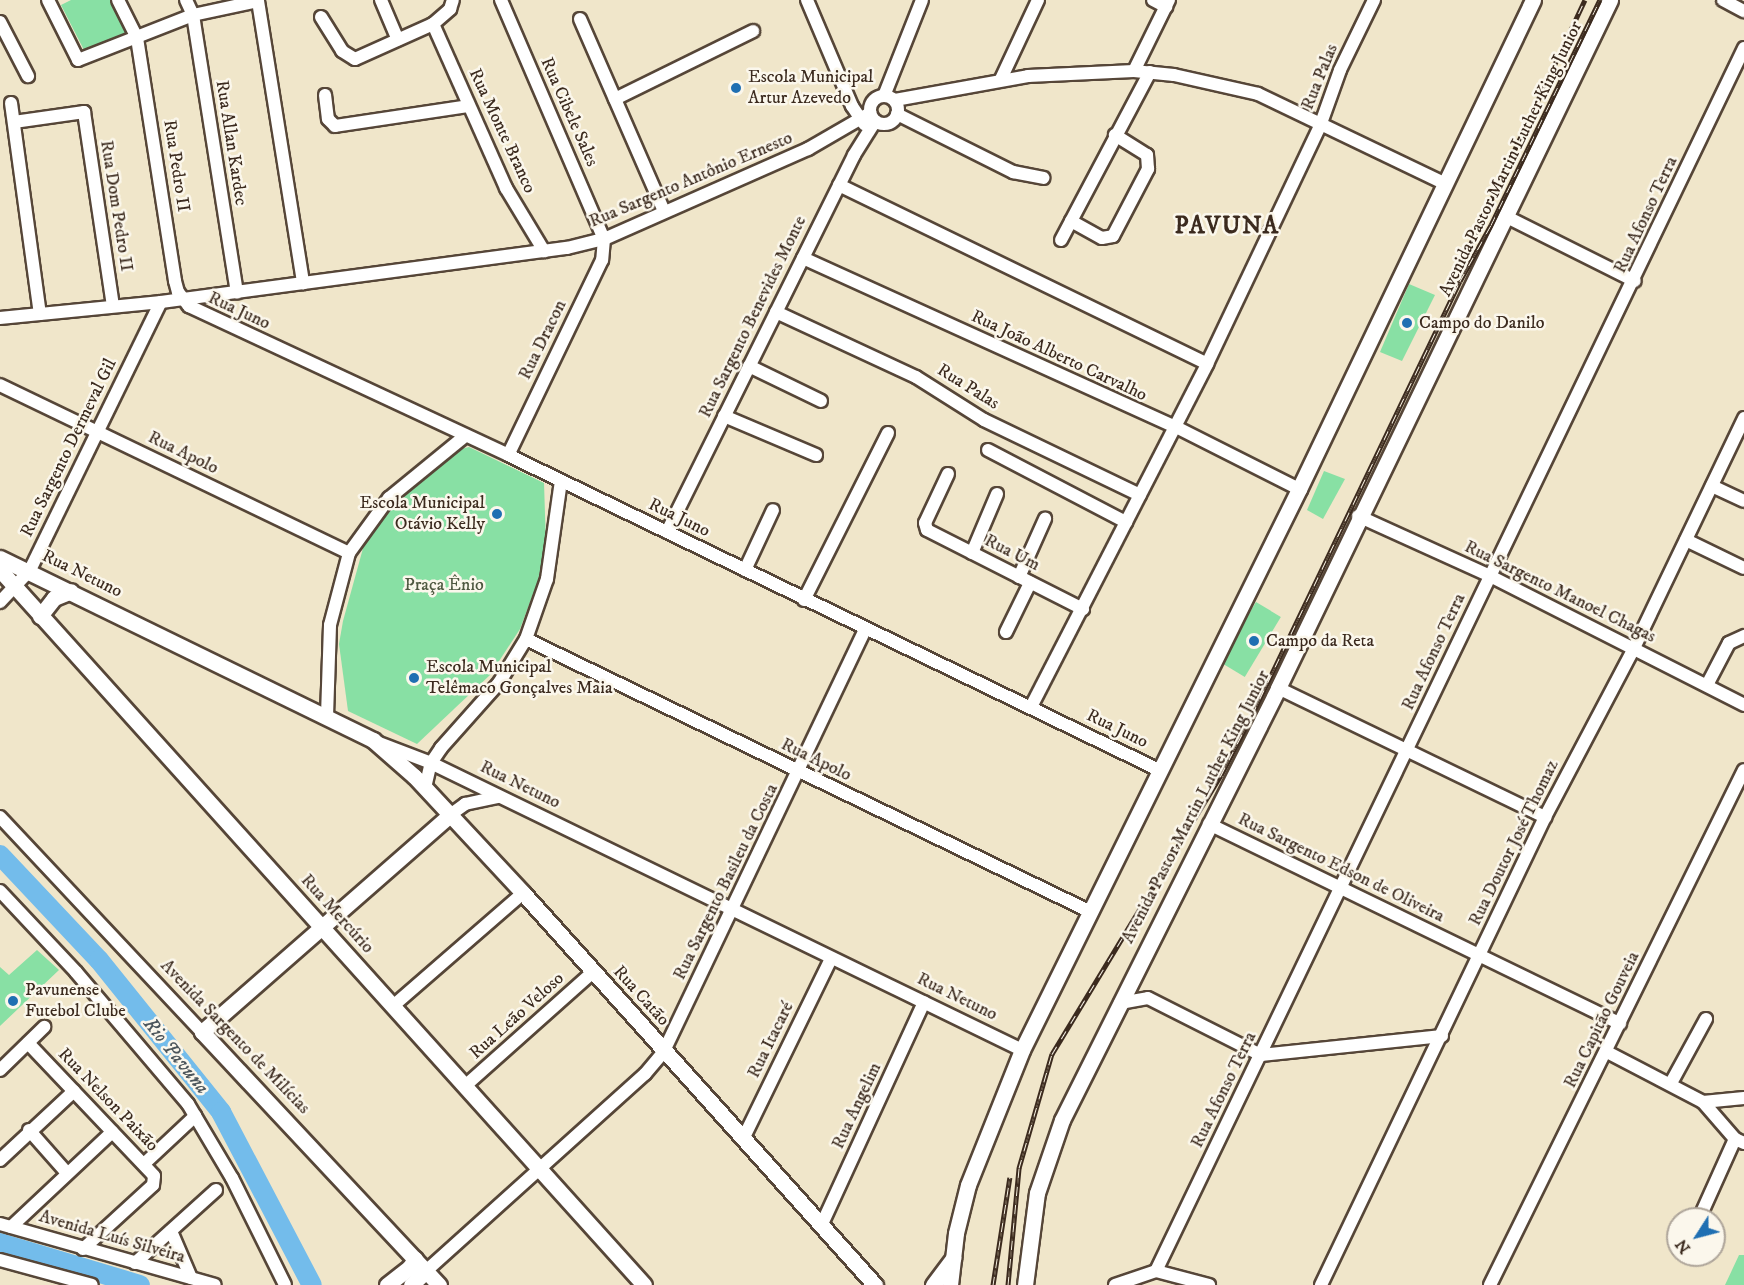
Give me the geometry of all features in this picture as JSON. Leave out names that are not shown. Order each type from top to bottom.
[{"type":"main road","points":[[950,1285],[953,1258],[968,1185],[1022,1050],[1299,489],[1533,0]]},
{"type":"main road","name":"Avenida Pastor Martin Luther King Junior","points":[[1025,1285],[1032,1219],[1048,1153],[1130,982],[1278,688],[1358,516],[1610,0]]},
{"type":"main road","name":"Rua Netuno","points":[[0,558],[30,570],[373,740]]},
{"type":"main road","name":"Rua Mercúrio","points":[[0,570],[644,1285]]},
{"type":"main road","points":[[40,616],[54,598],[71,591]]},
{"type":"main road","name":"Rua Catão","points":[[373,740],[425,788],[523,893],[875,1285]]},
{"type":"main road","points":[[202,1032],[450,815]]},
{"type":"main road","name":"Avenida Sargento de Milícias","points":[[202,1032],[439,1285]]},
{"type":"main road","points":[[933,1285],[953,1258]]},
{"type":"main road","points":[[387,1285],[410,1268],[415,1259]]},
{"type":"main road","points":[[411,1285],[426,1271]]},
{"type":"street","points":[[48,0],[78,60],[193,15],[258,1],[303,283]]},
{"type":"street","points":[[118,0],[137,38]]},
{"type":"street","name":"Rua Allan Kardec","points":[[186,0],[193,15],[237,293]]},
{"type":"street","points":[[381,0],[398,40]]},
{"type":"street","points":[[321,17],[348,57],[355,59],[433,24],[450,9],[453,0]]},
{"type":"street","points":[[807,0],[868,121]]},
{"type":"street","points":[[922,0],[890,98],[897,114],[1013,172],[1043,178]]},
{"type":"street","points":[[1001,79],[1038,0]]},
{"type":"street","points":[[1134,71],[1168,4],[1153,0]]},
{"type":"street","points":[[1723,0],[1744,10]]},
{"type":"street","name":"Rua Cibele Sales","points":[[503,1],[604,238]]},
{"type":"street","name":"Rua Palas","points":[[1031,707],[1207,364],[1320,126],[1340,70],[1370,2]]},
{"type":"street","points":[[579,19],[664,211]]},
{"type":"street","points":[[0,22],[28,76]]},
{"type":"street","name":"Rua Monte Branco","points":[[433,24],[506,188],[544,251]]},
{"type":"street","points":[[615,99],[753,31]]},
{"type":"street","name":"Rua Pedro II","points":[[137,38],[176,281],[182,299]]},
{"type":"street","name":"Rua Afonso Terra","points":[[1156,1271],[1490,576],[1635,282],[1744,48]]},
{"type":"street","points":[[868,121],[875,100],[1001,79],[1150,72],[1232,86],[1284,105],[1320,126],[1446,184]]},
{"type":"street","points":[[1061,240],[1150,72]]},
{"type":"street","points":[[325,95],[328,118],[335,126],[469,106]]},
{"type":"street","points":[[11,103],[40,314]]},
{"type":"street","name":"Rua Dom Pedro II","points":[[15,122],[84,112],[113,305]]},
{"type":"street","points":[[868,121],[890,122],[897,114]]},
{"type":"street","name":"Rua Sargento Benevides Monte","points":[[667,532],[840,185],[868,121]]},
{"type":"street","name":"Rua Sargento Antônio Ernesto","points":[[0,318],[237,293],[544,251],[604,238],[868,121]]},
{"type":"street","points":[[1071,221],[1102,238],[1113,236],[1148,169],[1147,156],[1115,135]]},
{"type":"street","points":[[840,185],[1207,364]]},
{"type":"street","points":[[1505,216],[1635,282]]},
{"type":"street","name":"Rua Dracon","points":[[508,455],[602,260],[604,238]]},
{"type":"street","name":"Rua João Alberto Carvalho","points":[[802,258],[1176,427],[1299,489]]},
{"type":"street","name":"Rua Juno","points":[[182,299],[199,313],[508,455],[1161,771]]},
{"type":"street","name":"Rua Sargento Dermeval Gil","points":[[0,602],[30,570],[161,302]]},
{"type":"street","name":"Rua Palas","points":[[776,312],[916,376],[984,420],[1140,495]]},
{"type":"street","points":[[749,366],[821,401]]},
{"type":"street","name":"Rua Apolo","points":[[0,385],[349,554]]},
{"type":"street","points":[[724,416],[816,455]]},
{"type":"street","name":"Rua Doutor José Thomaz","points":[[1321,1285],[1545,817],[1634,648],[1712,486],[1741,434],[1744,418]]},
{"type":"street","points":[[804,600],[888,434]]},
{"type":"street","points":[[327,716],[330,625],[349,554],[389,498],[465,436]]},
{"type":"street","points":[[988,450],[1126,522]]},
{"type":"street","name":"Rua Um","points":[[948,474],[925,528],[1083,609]]},
{"type":"street","points":[[425,788],[431,763],[453,733],[499,683],[526,639],[547,579],[561,481]]},
{"type":"street","points":[[1712,486],[1744,501]]},
{"type":"street","points":[[972,553],[997,495]]},
{"type":"street","points":[[745,570],[773,510]]},
{"type":"street","name":"Rua Sargento Manoel Chagas","points":[[1358,516],[1490,576],[1744,705]]},
{"type":"street","points":[[1006,632],[1045,519]]},
{"type":"street","points":[[1686,540],[1744,568]]},
{"type":"street","name":"Rua Sargento Basileu da Costa","points":[[426,1271],[645,1074],[664,1051],[799,772],[865,629]]},
{"type":"street","points":[[1707,685],[1730,643],[1744,636]]},
{"type":"street","name":"Rua Apolo","points":[[526,639],[1092,912]]},
{"type":"street","points":[[1278,688],[1545,817]]},
{"type":"street","name":"Rua Netuno","points":[[373,740],[431,763],[732,912],[1022,1050]]},
{"type":"street","name":"Rua Capitão Gouveia","points":[[1490,1285],[1742,778]]},
{"type":"street","points":[[450,815],[465,804],[498,796]]},
{"type":"street","name":"Avenida Sargento de Milícias","points":[[0,817],[202,1032]]},
{"type":"street","name":"Rua Sargento Edson de Oliveira","points":[[1209,824],[1620,1024]]},
{"type":"street","points":[[0,891],[76,972],[195,1116],[232,1178],[285,1285]]},
{"type":"street","points":[[393,1006],[523,893]]},
{"type":"street","name":"Rua Itacaré","points":[[744,1137],[831,959]]},
{"type":"street","name":"Rua Leão Veloso","points":[[465,1086],[593,972]]},
{"type":"street","points":[[1130,982],[1148,998],[1261,1055],[1442,1036]]},
{"type":"street","points":[[1120,1003],[1148,998]]},
{"type":"street","name":"Rua Angelim","points":[[822,1224],[924,1002]]},
{"type":"street","points":[[1671,1083],[1706,1019]]},
{"type":"street","points":[[0,1070],[44,1027]]},
{"type":"street","name":"Rua Nelson Paixão","points":[[28,1043],[112,1132],[145,1163],[154,1176],[153,1185],[83,1249]]},
{"type":"street","points":[[1607,1052],[1703,1101],[1739,1141],[1706,1207]]},
{"type":"street","points":[[0,1160],[29,1130],[74,1091]]},
{"type":"street","points":[[1703,1101],[1744,1098]]},
{"type":"street","points":[[145,1163],[195,1116]]},
{"type":"street","points":[[29,1130],[67,1173]]},
{"type":"street","points":[[5,1226],[112,1132]]},
{"type":"street","points":[[135,1263],[216,1190]]},
{"type":"street","name":"Avenida Luís Silveira","points":[[5,1226],[215,1285]]},
{"type":"street","points":[[171,1231],[191,1278]]},
{"type":"street","points":[[0,1260],[92,1285]]},
{"type":"street","points":[[1115,1285],[1156,1271],[1209,1285]]},
{"type":"green space","points":[[71,0],[110,0],[128,33],[85,52],[61,5]]},
{"type":"green space","name":"Campo do Danilo","points":[[1409,284],[1435,295],[1402,361],[1380,352]]},
{"type":"green space","name":"Praça Ênio","points":[[469,447],[544,483],[546,545],[538,581],[520,629],[490,675],[417,744],[348,711],[339,644],[343,621],[365,541],[403,495],[453,451]]},
{"type":"green space","points":[[1324,471],[1345,479],[1323,519],[1307,510]]},
{"type":"green space","name":"Campo da Reta","points":[[1256,602],[1281,617],[1245,677],[1220,662]]},
{"type":"green space","name":"Pavunense Futebol Clube","points":[[37,950],[59,970],[0,1026],[0,967],[9,975]]},
{"type":"green space","points":[[1739,1255],[1744,1255],[1744,1285],[1725,1285]]},
{"type":"waterway","name":"Rio Pavuna","points":[[0,855],[99,960],[221,1112],[312,1285]]},
{"type":"waterway","points":[[0,1243],[140,1285]]},
{"type":"railway","points":[[1464,258],[1585,0]]},
{"type":"railway","points":[[1008,1285],[1019,1168],[1052,1054],[1221,775],[1460,281],[1491,225],[1600,0]]},
{"type":"railway","points":[[993,1285],[1010,1177]]},
{"type":"place","name":"Escola Municipal Artur Azevedo","points":[[736,88]]},
{"type":"place","name":"Campo do Danilo","points":[[1407,323]]},
{"type":"place","name":"Escola Municipal Otávio Kelly","points":[[497,514]]},
{"type":"place","name":"Campo da Reta","points":[[1254,641]]},
{"type":"place","name":"Escola Municipal Telêmaco Gonçalves Maia","points":[[414,678]]},
{"type":"place","name":"Pavunense Futebol Clube","points":[[13,1001]]},
{"type":"district","name":"PAVUNA","points":[[1227,227]]}]
